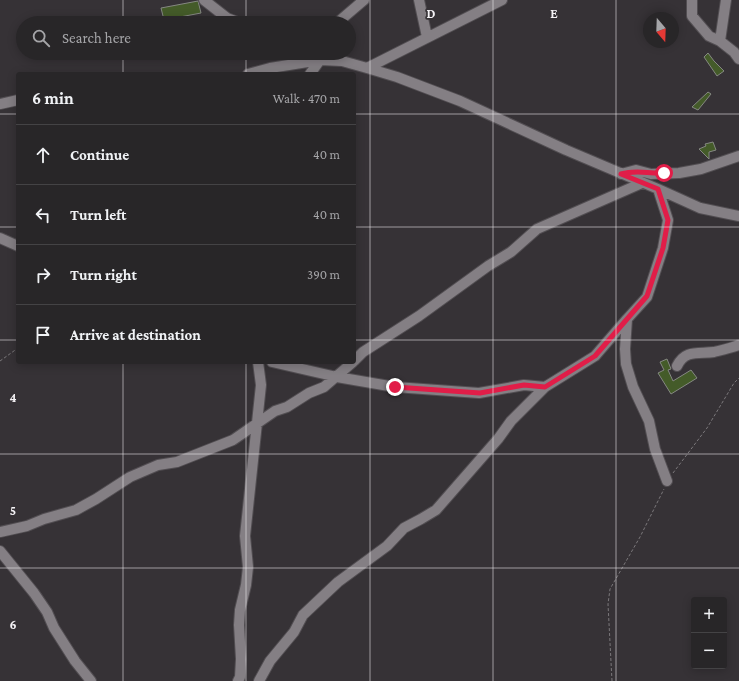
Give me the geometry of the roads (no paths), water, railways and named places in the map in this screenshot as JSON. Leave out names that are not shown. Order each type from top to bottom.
[{"type":"street","points":[[204,0],[224,16]]},
{"type":"street","points":[[345,16],[364,0]]},
{"type":"street","points":[[418,0],[427,37]]},
{"type":"street","points":[[367,68],[502,0]]},
{"type":"street","points":[[692,0],[692,16],[710,36],[720,41],[734,52],[739,59]]},
{"type":"street","points":[[720,41],[726,0]]},
{"type":"street","points":[[255,72],[299,60]]},
{"type":"street","points":[[310,72],[313,60]]},
{"type":"street","points":[[336,60],[367,68],[460,101],[566,150],[700,208],[739,216]]},
{"type":"street","points":[[0,104],[16,100]]},
{"type":"street","points":[[621,174],[636,170],[651,174],[679,173],[700,169],[739,156]]},
{"type":"street","points":[[356,358],[363,352],[419,316],[488,266],[511,252],[537,228],[642,183]]},
{"type":"street","points":[[259,681],[270,661],[294,632],[303,615],[338,582],[387,546],[404,528],[436,510],[498,439],[511,421],[545,387],[595,356],[647,296],[663,248],[668,220],[658,189]]},
{"type":"street","points":[[0,238],[16,245]]},
{"type":"street","points":[[627,319],[626,364],[633,387],[649,421],[656,450],[667,481]]},
{"type":"street","points":[[677,366],[687,355],[694,352],[713,352],[739,345]]},
{"type":"street","points":[[238,681],[240,677],[241,659],[239,625],[240,610],[246,585],[248,567],[245,536],[261,385],[258,364]]},
{"type":"street","points":[[281,364],[337,377],[395,387],[480,393],[524,385],[545,387]]},
{"type":"street","points":[[0,532],[26,526],[76,510],[130,477],[158,465],[176,462],[234,440],[275,411],[287,407],[309,393],[324,387],[350,364]]},
{"type":"street","points":[[0,551],[48,612],[54,628],[71,655],[91,681]]}]
